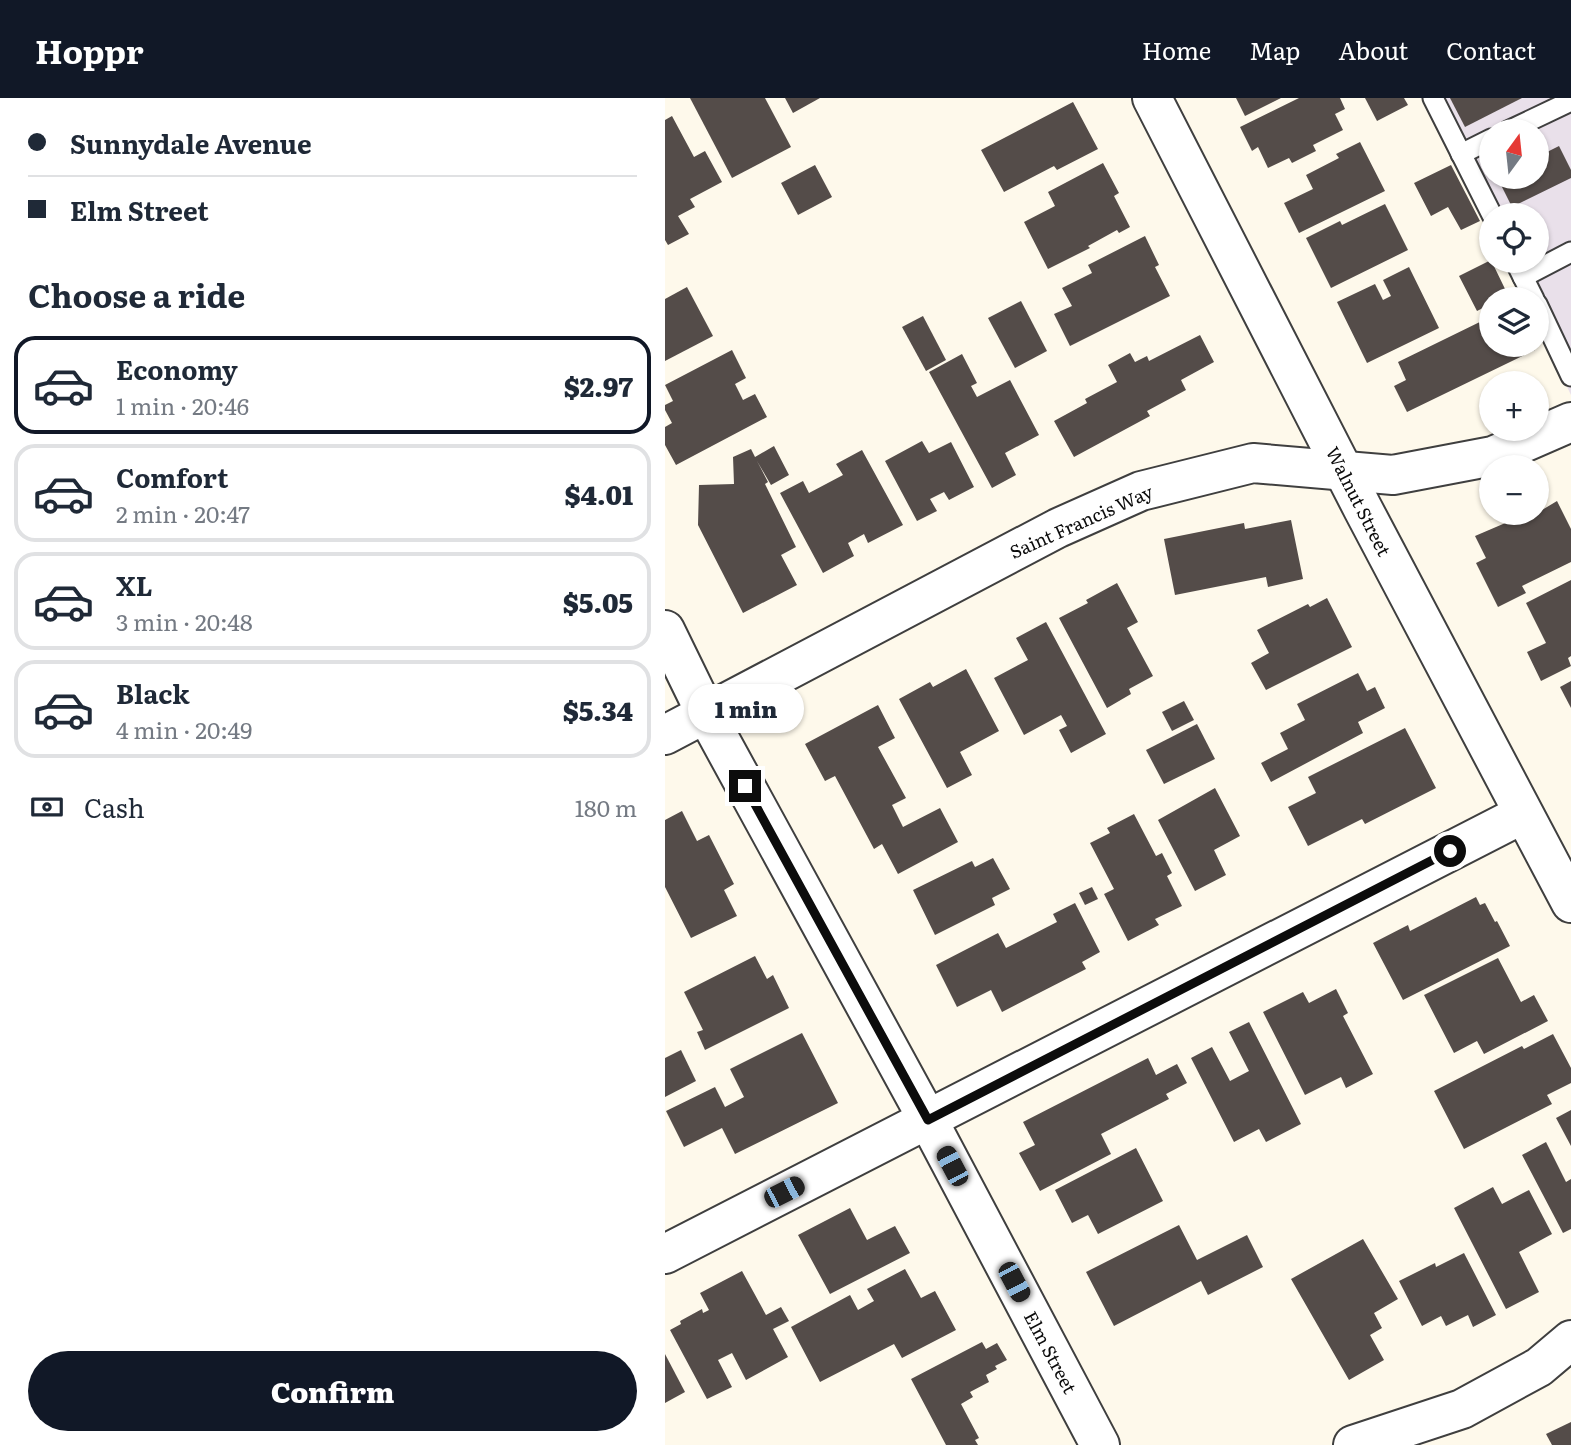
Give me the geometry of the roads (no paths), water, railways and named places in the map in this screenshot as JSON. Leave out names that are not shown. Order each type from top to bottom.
[{"type":"street","name":"Walnut Street","points":[[1152,98],[1343,471],[1571,903]]},
{"type":"street","name":"Saint Francis Way","points":[[665,735],[1058,528],[1141,491],[1253,463],[1393,475],[1493,457],[1571,422]]},
{"type":"street","name":"Elm Street","points":[[665,630],[706,714],[928,1120],[1100,1445]]},
{"type":"street","points":[[665,701],[706,714]]},
{"type":"street","points":[[665,1254],[1523,814]]},
{"type":"street","points":[[1353,1445],[1462,1409],[1539,1367],[1571,1340]]},
{"type":"lane","points":[[1433,98],[1486,203]]},
{"type":"lane","points":[[1533,119],[1571,101]]},
{"type":"lane","points":[[1461,154],[1479,145]]},
{"type":"lane","points":[[1549,259],[1571,252]]},
{"type":"lane","points":[[1549,329],[1571,376]]}]
